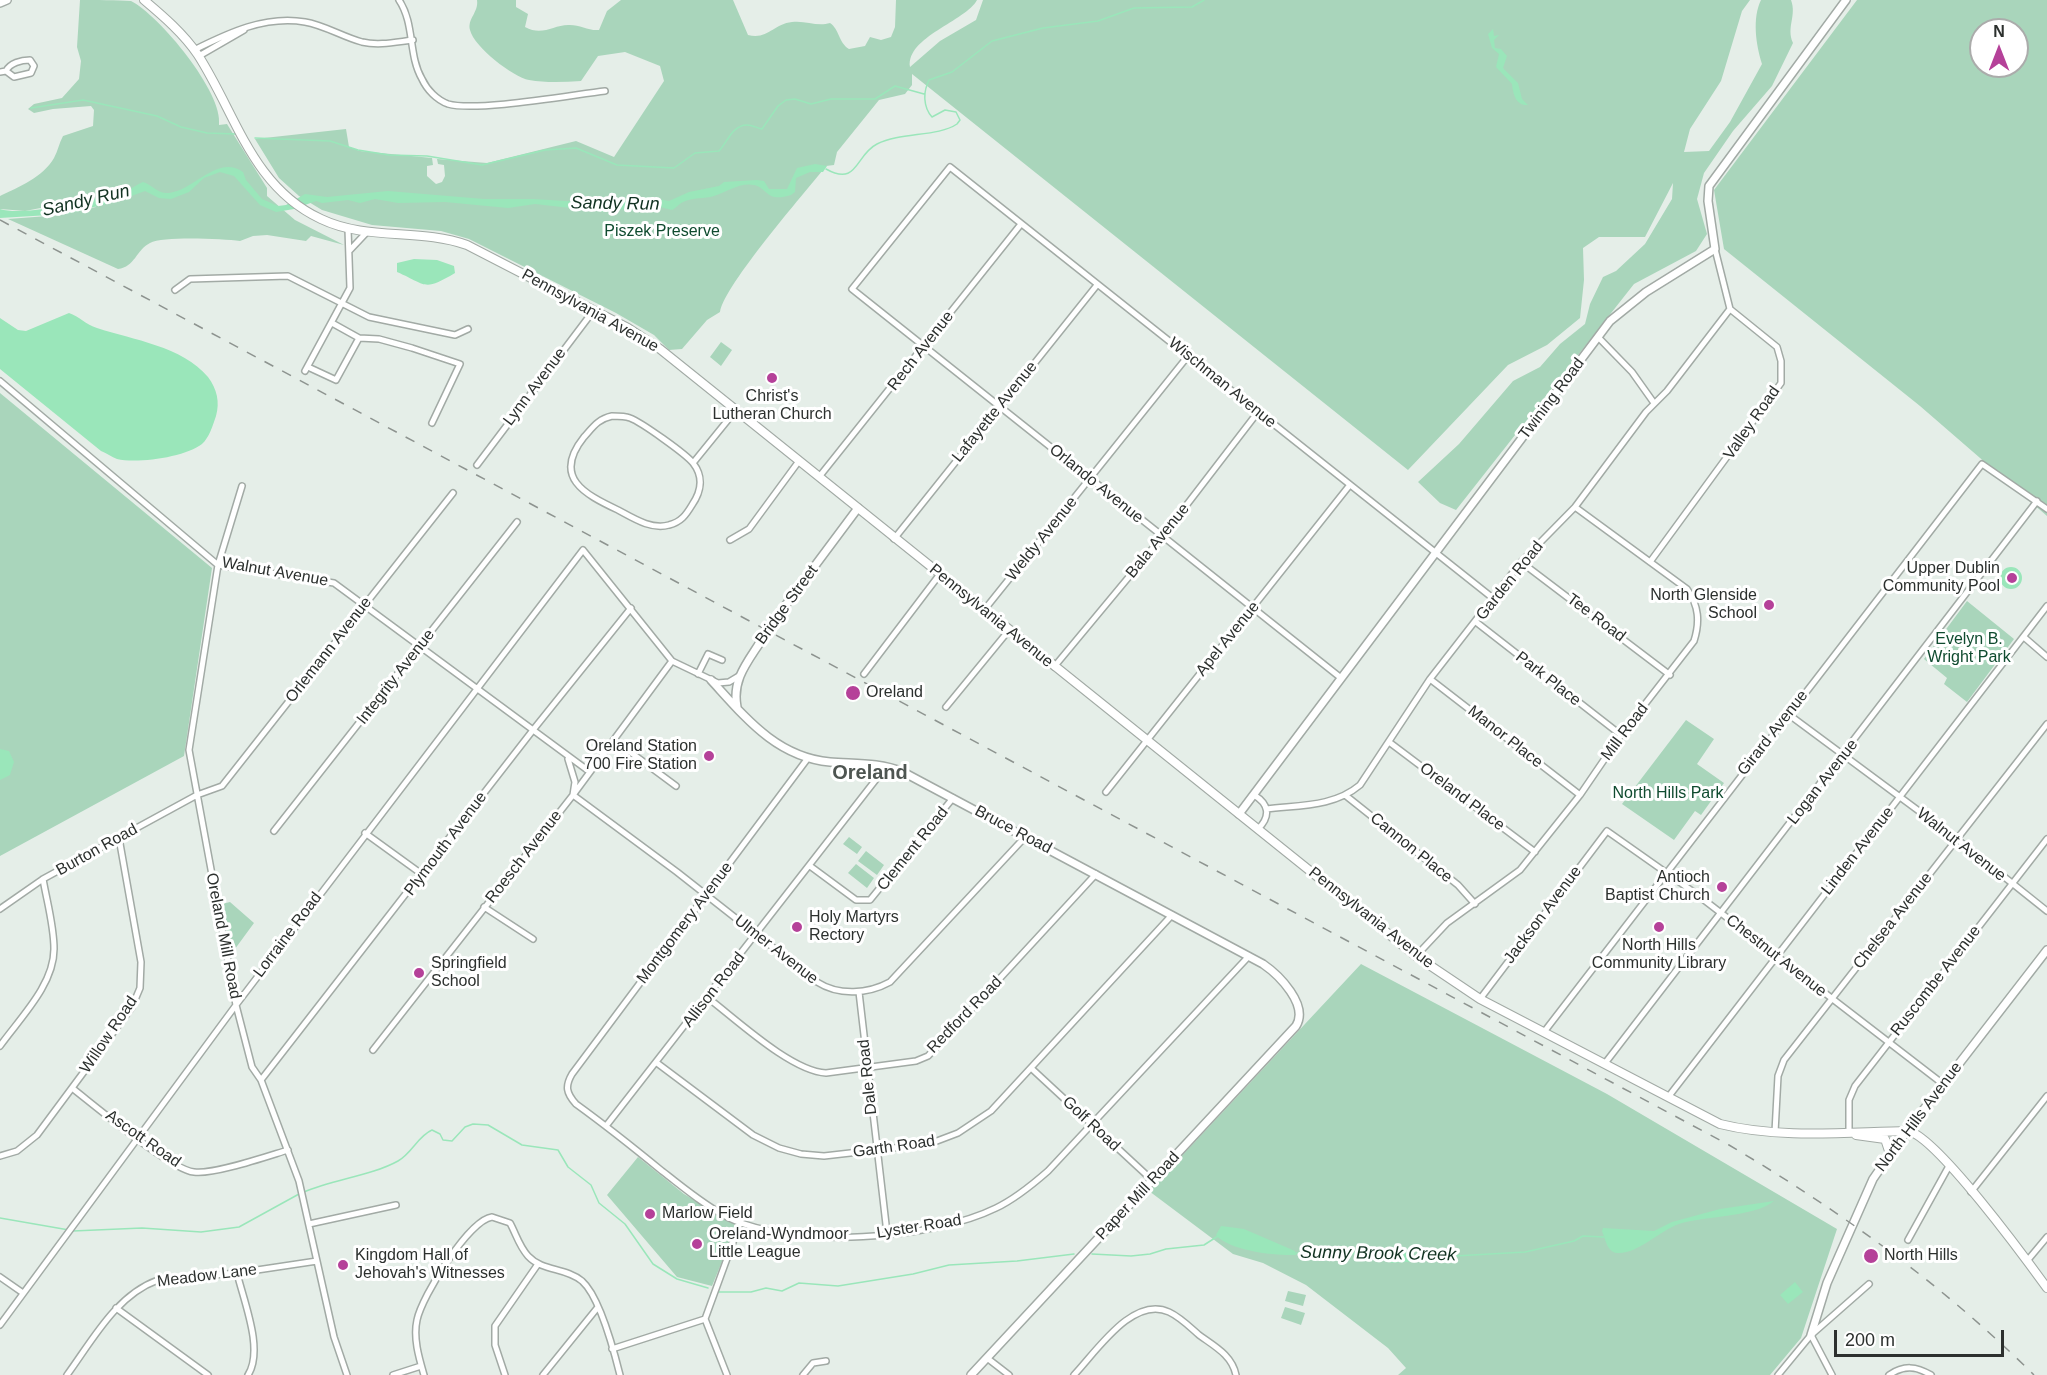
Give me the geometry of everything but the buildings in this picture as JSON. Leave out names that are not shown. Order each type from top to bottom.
[{"type":"main road","name":"Pennsylvania Avenue","points":[[144,0],[197,53],[248,151],[267,178],[291,201],[305,211],[348,229],[436,237],[458,242],[594,310],[645,339],[1416,956],[1480,999],[1606,1062],[1720,1124],[1744,1130],[1775,1132],[1908,1131]]},
{"type":"main road","points":[[1908,1131],[1921,1136],[1949,1166],[2047,1288]]},
{"type":"main road","points":[[1849,1132],[1862,1137],[1885,1139],[1890,1154]]},
{"type":"street","points":[[0,3],[6,0]]},
{"type":"street","points":[[399,0],[410,24],[416,68],[422,80],[438,99],[448,104],[475,106],[605,91]]},
{"type":"street","points":[[1730,309],[1715,249],[1708,201],[1709,186],[1846,0]]},
{"type":"street","points":[[197,53],[245,29],[281,20],[306,22],[370,43],[413,40]]},
{"type":"street","points":[[25,60],[30,60],[34,66],[31,72],[14,77],[3,72],[11,65],[25,60]]},
{"type":"street","name":"Wischman Avenue","points":[[852,289],[950,167],[1494,599]]},
{"type":"street","name":"Rech Avenue","points":[[819,477],[1021,224]]},
{"type":"street","points":[[348,229],[350,288],[306,369],[336,380],[359,338]]},
{"type":"street","points":[[349,251],[367,232]]},
{"type":"street","name":"Twining Road","points":[[1239,814],[1598,337],[1624,308],[1715,249]]},
{"type":"street","points":[[175,290],[190,279],[276,275],[302,281],[369,317],[381,321],[455,335],[468,329]]},
{"type":"street","name":"Lafayette Avenue","points":[[894,539],[1097,285]]},
{"type":"street","name":"Orlando Avenue","points":[[852,289],[926,345],[1162,537],[1341,678]]},
{"type":"street","name":"Garden Road","points":[[1267,809],[1328,802],[1360,785],[1430,680],[1521,562],[1575,507],[1654,403],[1730,309]]},
{"type":"street","name":"Valley Road","points":[[1650,562],[1779,389],[1781,361],[1777,347],[1730,309]]},
{"type":"street","name":"Lynn Avenue","points":[[477,465],[594,310]]},
{"type":"street","points":[[332,323],[359,338],[401,345],[460,364],[432,423]]},
{"type":"street","points":[[1598,337],[1632,372],[1654,403]]},
{"type":"street","name":"Weldy Avenue","points":[[985,609],[1188,356]]},
{"type":"street","name":"Walnut Avenue","points":[[0,381],[218,565],[334,583],[365,603],[590,772]]},
{"type":"street","points":[[693,463],[736,410]]},
{"type":"street","name":"Bala Avenue","points":[[1054,667],[1162,537],[1258,412]]},
{"type":"street","points":[[612,416],[624,416],[637,422],[693,463],[700,479],[699,496],[684,517],[665,526],[646,524],[588,496],[578,486],[572,469],[575,449],[599,421],[612,416]]},
{"type":"street","points":[[730,540],[749,529],[799,461]]},
{"type":"street","name":"Girard Avenue","points":[[1544,1032],[1982,464],[2037,501]]},
{"type":"street","name":"Oreland Mill Road","points":[[242,486],[218,565],[189,750],[236,1005],[252,1067],[261,1080],[301,1189],[334,1337],[347,1375]]},
{"type":"street","name":"Apel Avenue","points":[[1106,792],[1349,486]]},
{"type":"street","name":"Orlemann Avenue","points":[[197,795],[222,786],[453,493]]},
{"type":"street","points":[[2037,501],[2047,509]]},
{"type":"street","name":"Logan Avenue","points":[[1606,1062],[2037,501]]},
{"type":"street","name":"Mill Road","points":[[1416,956],[1447,923],[1520,870],[1580,795],[1621,735],[1670,675],[1694,641],[1698,624],[1697,609],[1687,589],[1575,507]]},
{"type":"street","name":"Bridge Street","points":[[737,709],[735,693],[739,676],[773,622],[858,508]]},
{"type":"street","name":"Integrity Avenue","points":[[274,831],[517,522]]},
{"type":"street","name":"Lorraine Road","points":[[0,1324],[365,833],[583,550],[631,608]]},
{"type":"street","name":"Tee Road","points":[[1521,562],[1670,675]]},
{"type":"street","points":[[864,674],[940,574]]},
{"type":"street","name":"Linden Avenue","points":[[1669,1096],[2025,638],[2047,606]]},
{"type":"street","points":[[631,608],[672,661],[711,680],[723,683],[739,676]]},
{"type":"street","name":"Plymouth Avenue","points":[[261,1080],[423,875],[533,730],[631,608]]},
{"type":"street","name":"Park Place","points":[[1476,622],[1621,735]]},
{"type":"street","points":[[946,707],[1010,629]]},
{"type":"street","points":[[2025,638],[2047,657]]},
{"type":"street","points":[[698,674],[708,654],[722,660]]},
{"type":"street","name":"Roesch Avenue","points":[[373,1050],[573,795],[672,661]]},
{"type":"street","name":"Bruce Road","points":[[711,680],[763,735],[808,758],[884,766],[903,772],[1249,956],[1279,977],[1293,996],[1299,1014]]},
{"type":"street","name":"Manor Place","points":[[1430,680],[1580,795]]},
{"type":"street","name":"Walnut Avenue","points":[[1788,714],[1958,840],[2047,911]]},
{"type":"street","name":"Chelsea Avenue","points":[[1775,1132],[1780,1067],[2047,724]]},
{"type":"street","points":[[614,740],[676,786]]},
{"type":"street","name":"Oreland Place","points":[[1389,742],[1535,852]]},
{"type":"street","points":[[568,757],[575,782],[573,795]]},
{"type":"street","name":"Montgomery Avenue","points":[[566,1090],[572,1074],[808,758]]},
{"type":"street","name":"Allison Road","points":[[606,1126],[810,866],[884,766]]},
{"type":"street","name":"Burton Road","points":[[0,909],[43,879],[197,795]]},
{"type":"street","name":"Ulmer Avenue","points":[[573,795],[822,986],[837,991],[859,992],[882,986],[896,977],[1026,836]]},
{"type":"street","points":[[1254,795],[1265,803],[1267,809],[1266,819],[1258,829]]},
{"type":"street","name":"Cannon Place","points":[[1345,795],[1458,885],[1475,904]]},
{"type":"street","name":"Clement Road","points":[[810,866],[856,900],[870,900],[953,798]]},
{"type":"street","name":"Chestnut Avenue","points":[[1607,831],[1666,872],[1943,1084]]},
{"type":"street","name":"Jackson Avenue","points":[[1480,999],[1607,831]]},
{"type":"street","points":[[365,833],[423,875]]},
{"type":"street","name":"Willow Road","points":[[0,1156],[27,1145],[132,1007],[140,988],[141,962],[119,838]]},
{"type":"street","name":"Ruscombe Avenue","points":[[1849,1132],[1852,1091],[2047,839]]},
{"type":"street","name":"Redford Road","points":[[708,998],[806,1070],[826,1073],[910,1063],[928,1056],[1096,874]]},
{"type":"street","points":[[0,1046],[37,994],[51,969],[53,937],[43,879]]},
{"type":"street","points":[[484,907],[533,939]]},
{"type":"street","name":"Garth Road","points":[[657,1063],[753,1135],[779,1148],[801,1154],[824,1156],[929,1144],[958,1133],[991,1111],[1172,915]]},
{"type":"street","name":"North Hills Avenue","points":[[1811,1335],[1836,1259],[1873,1179],[2047,950]]},
{"type":"street","name":"Lyster Road","points":[[566,1090],[576,1104],[688,1191],[715,1210],[740,1223],[786,1235],[813,1238],[887,1233],[950,1224],[996,1208],[1036,1181],[1249,956]]},
{"type":"street","name":"Dale Road","points":[[859,992],[887,1233]]},
{"type":"street","name":"Paper Mill Road","points":[[970,1375],[1296,1026],[1299,1014]]},
{"type":"street","name":"Golf Road","points":[[1031,1068],[1152,1180]]},
{"type":"street","name":"Ascott Road","points":[[72,1088],[171,1162],[194,1173],[243,1164],[288,1150]]},
{"type":"street","points":[[1971,1192],[2047,1096]]},
{"type":"street","points":[[1908,1240],[1949,1166]]},
{"type":"street","points":[[309,1224],[396,1205]]},
{"type":"street","points":[[424,1375],[416,1328],[425,1297],[477,1223],[486,1218],[499,1217],[510,1223],[524,1252],[538,1264],[570,1273],[589,1289],[598,1307],[620,1375]]},
{"type":"street","points":[[727,1375],[705,1319],[740,1223]]},
{"type":"street","points":[[2027,1262],[2047,1237]]},
{"type":"street","name":"Meadow Lane","points":[[68,1375],[116,1308],[132,1292],[158,1280],[237,1273],[317,1261]]},
{"type":"street","points":[[505,1375],[495,1345],[495,1326],[538,1264]]},
{"type":"street","points":[[237,1273],[256,1350],[255,1365],[248,1375]]},
{"type":"street","points":[[0,1277],[23,1293]]},
{"type":"street","points":[[1778,1375],[1811,1335],[1869,1284]]},
{"type":"street","points":[[543,1375],[598,1307]]},
{"type":"street","points":[[116,1308],[208,1375]]},
{"type":"street","points":[[1074,1375],[1131,1315],[1152,1310],[1171,1313],[1223,1353],[1231,1362],[1236,1375]]},
{"type":"street","points":[[612,1349],[705,1319]]},
{"type":"street","points":[[1811,1335],[1832,1375]]},
{"type":"street","points":[[987,1358],[1009,1375]]},
{"type":"street","points":[[803,1375],[813,1363],[826,1360]]},
{"type":"street","points":[[393,1375],[421,1366]]},
{"type":"street","points":[[1889,1375],[1899,1369],[1911,1367],[1931,1375]]},
{"type":"green space","points":[[80,0],[131,1],[143,9],[172,38],[201,75],[218,111],[219,125],[227,124],[267,188],[267,196],[295,220],[344,245],[311,236],[306,241],[267,235],[253,236],[240,241],[167,239],[145,246],[132,262],[118,269],[8,219],[61,215],[96,207],[92,198],[25,211],[0,209],[0,196],[44,171],[54,158],[63,136],[93,126],[94,110],[91,106],[34,113],[28,109],[34,104],[62,98],[79,79],[81,61],[77,47]]},
{"type":"green space","name":"Piszek Preserve","points":[[477,0],[516,0],[516,7],[528,14],[525,27],[537,31],[564,25],[599,30],[607,11],[621,0],[733,0],[748,35],[766,34],[785,23],[830,23],[849,49],[865,46],[870,37],[881,40],[891,37],[895,27],[896,0],[977,0],[971,8],[917,47],[911,56],[910,67],[940,41],[976,20],[983,0],[1750,0],[1742,11],[1721,81],[1690,129],[1684,152],[1709,151],[1730,122],[1762,64],[1756,32],[1758,7],[1761,0],[1791,0],[1793,43],[1772,86],[1733,131],[1704,173],[1697,199],[1707,234],[1696,251],[1634,284],[1456,510],[1440,503],[1418,482],[1459,444],[1513,381],[1540,367],[1560,344],[1585,324],[1590,304],[1603,277],[1616,271],[1645,244],[1672,199],[1673,183],[1645,237],[1599,237],[1583,248],[1584,280],[1580,318],[1547,345],[1508,365],[1408,470],[912,74],[912,85],[905,94],[879,100],[837,152],[834,165],[826,166],[750,261],[725,299],[720,312],[707,320],[682,349],[669,350],[654,335],[616,313],[469,239],[441,231],[372,225],[322,210],[299,196],[279,178],[255,139],[346,129],[349,147],[360,151],[432,158],[433,165],[427,166],[427,176],[436,184],[442,182],[445,176],[444,165],[438,164],[437,159],[487,163],[576,141],[614,157],[664,81],[660,66],[625,52],[598,56],[581,81],[542,82],[522,78],[495,60],[473,37],[470,26]]},
{"type":"green space","points":[[1857,0],[2047,0],[2047,516],[1920,406],[1724,249],[1714,190]]},
{"type":"green space","points":[[721,342],[732,350],[721,366],[710,357]]},
{"type":"green space","points":[[0,393],[212,568],[184,756],[0,856]]},
{"type":"green space","name":"Evelyn B. Wright Park","points":[[1967,601],[2014,639],[1967,702],[1944,684],[1947,678],[1924,659]]},
{"type":"green space","name":"North Hills Park","points":[[1686,720],[1714,739],[1697,764],[1724,783],[1701,815],[1695,811],[1674,840],[1622,804]]},
{"type":"green space","points":[[849,837],[862,847],[857,854],[843,844]]},
{"type":"green space","points":[[866,851],[884,865],[877,875],[858,861]]},
{"type":"green space","points":[[856,864],[874,878],[867,888],[848,873]]},
{"type":"green space","points":[[230,902],[254,923],[232,953],[222,904]]},
{"type":"green space","points":[[1361,964],[1607,1094],[1837,1229],[1801,1338],[1770,1375],[1398,1375],[1406,1368],[1388,1348],[1306,1285],[1263,1263],[1233,1254],[1149,1191]]},
{"type":"green space","name":"Marlow Field","points":[[638,1157],[684,1194],[737,1225],[712,1286],[677,1277],[607,1195]]},
{"type":"green space","points":[[1288,1291],[1306,1295],[1303,1306],[1285,1301]]},
{"type":"green space","points":[[1285,1307],[1305,1313],[1301,1325],[1281,1318]]},
{"type":"water","points":[[1493,29],[1494,36],[1499,35],[1494,40],[1495,48],[1501,49],[1507,56],[1503,68],[1518,83],[1522,99],[1528,105],[1518,101],[1512,84],[1496,67],[1499,54],[1492,48],[1488,34]]},
{"type":"water","points":[[815,164],[827,166],[823,172],[810,172],[796,178],[795,192],[791,195],[772,196],[759,187],[749,184],[714,196],[687,200],[672,210],[652,205],[606,212],[535,204],[508,208],[445,202],[398,203],[375,199],[360,203],[348,200],[322,203],[316,201],[294,209],[276,212],[260,205],[234,176],[220,172],[204,178],[189,192],[171,199],[159,198],[145,191],[118,201],[66,214],[0,218],[0,209],[27,211],[63,206],[126,191],[143,182],[161,192],[178,191],[224,167],[243,172],[246,180],[262,199],[278,206],[286,205],[305,194],[327,197],[388,191],[484,199],[533,199],[615,204],[648,197],[669,201],[689,192],[719,186],[724,182],[757,180],[764,181],[769,189],[787,189],[797,168]]},
{"type":"water","points":[[414,259],[437,260],[454,266],[455,273],[437,283],[425,284],[397,272],[397,263]]},
{"type":"water","points":[[69,313],[93,327],[171,351],[197,366],[211,382],[218,401],[216,416],[202,444],[195,449],[173,456],[136,461],[117,459],[101,451],[0,369],[0,318],[18,330],[26,331]]},
{"type":"water","name":"Upper Dublin Community Pool","points":[[2011,567],[2021,574],[2022,578],[2015,588],[2011,589],[2001,582],[2000,578],[2007,568]]},
{"type":"water","points":[[0,749],[9,751],[14,762],[10,775],[0,780]]},
{"type":"water","points":[[1774,1201],[1755,1210],[1679,1224],[1624,1253],[1611,1250],[1602,1231],[1603,1228],[1654,1231],[1672,1222],[1720,1209]]},
{"type":"water","points":[[1221,1226],[1244,1229],[1295,1251],[1296,1255],[1277,1255],[1231,1245],[1216,1235]]},
{"type":"water","points":[[1385,1251],[1402,1251],[1420,1257],[1421,1261],[1391,1263],[1380,1255]]},
{"type":"water","points":[[1795,1282],[1803,1292],[1788,1304],[1780,1295]]},
{"type":"waterway","name":"Sandy Run","points":[[826,169],[836,174],[850,172],[877,144],[887,140],[940,131],[957,124],[960,120],[956,112],[945,110],[932,117],[929,113],[925,94],[929,80],[952,72],[992,41],[1043,28],[1098,21],[1134,8],[1192,7],[1204,0]]},
{"type":"waterway","points":[[255,138],[330,141],[358,150],[389,155],[427,156],[482,165],[545,150],[576,148],[617,165],[674,168],[695,153],[719,151],[737,128],[749,125],[762,129],[778,106],[786,100],[795,99],[811,104],[831,99],[875,99],[895,86],[924,94]]},
{"type":"waterway","points":[[31,108],[83,100],[157,116],[181,127],[207,133],[236,134]]},
{"type":"waterway","name":"Sunny Brook Creek","points":[[304,1192],[398,1161],[432,1130],[440,1134],[443,1140],[452,1141],[465,1127],[473,1124],[488,1125],[522,1145],[558,1150],[568,1167],[591,1185],[599,1203],[625,1224],[653,1264],[677,1279],[708,1288]]},
{"type":"waterway","name":"Sunny Brook Creek","points":[[73,1231],[142,1228],[201,1232],[239,1227],[299,1194]]},
{"type":"waterway","name":"Sunny Brook Creek","points":[[0,1218],[69,1230]]},
{"type":"waterway","name":"Sunny Brook Creek","points":[[1092,1254],[1131,1256],[1150,1254],[1166,1249],[1204,1245],[1218,1236]]},
{"type":"waterway","name":"Sunny Brook Creek","points":[[1420,1258],[1525,1252],[1574,1241],[1583,1236],[1604,1237]]},
{"type":"waterway","name":"Sunny Brook Creek","points":[[1296,1253],[1381,1254]]},
{"type":"waterway","name":"Sunny Brook Creek","points":[[719,1292],[751,1292],[766,1288],[782,1291],[799,1283],[838,1286],[913,1274],[949,1265],[1017,1261],[1074,1254]]},
{"type":"railway","points":[[0,220],[1729,1145],[1810,1196],[1889,1251],[1963,1310],[2034,1375]]},
{"type":"place","name":"Christ's Lutheran Church","points":[[772,378]]},
{"type":"place","name":"Upper Dublin Community Pool","points":[[2012,578]]},
{"type":"place","name":"North Glenside School","points":[[1769,605]]},
{"type":"place","name":"Oreland","points":[[853,693]]},
{"type":"place","name":"Oreland Station 700 Fire Station","points":[[709,756]]},
{"type":"place","name":"Antioch Baptist Church","points":[[1722,887]]},
{"type":"place","name":"Holy Martyrs Rectory","points":[[797,927]]},
{"type":"place","name":"North Hills Community Library","points":[[1659,927]]},
{"type":"place","name":"Springfield School","points":[[419,973]]},
{"type":"place","name":"Marlow Field","points":[[650,1214]]},
{"type":"place","name":"Oreland-Wyndmoor Little League","points":[[697,1244]]},
{"type":"place","name":"North Hills","points":[[1871,1256]]},
{"type":"place","name":"Kingdom Hall of Jehovah's Witnesses","points":[[343,1265]]},
{"type":"district","name":"Oreland","points":[[870,773]]}]
